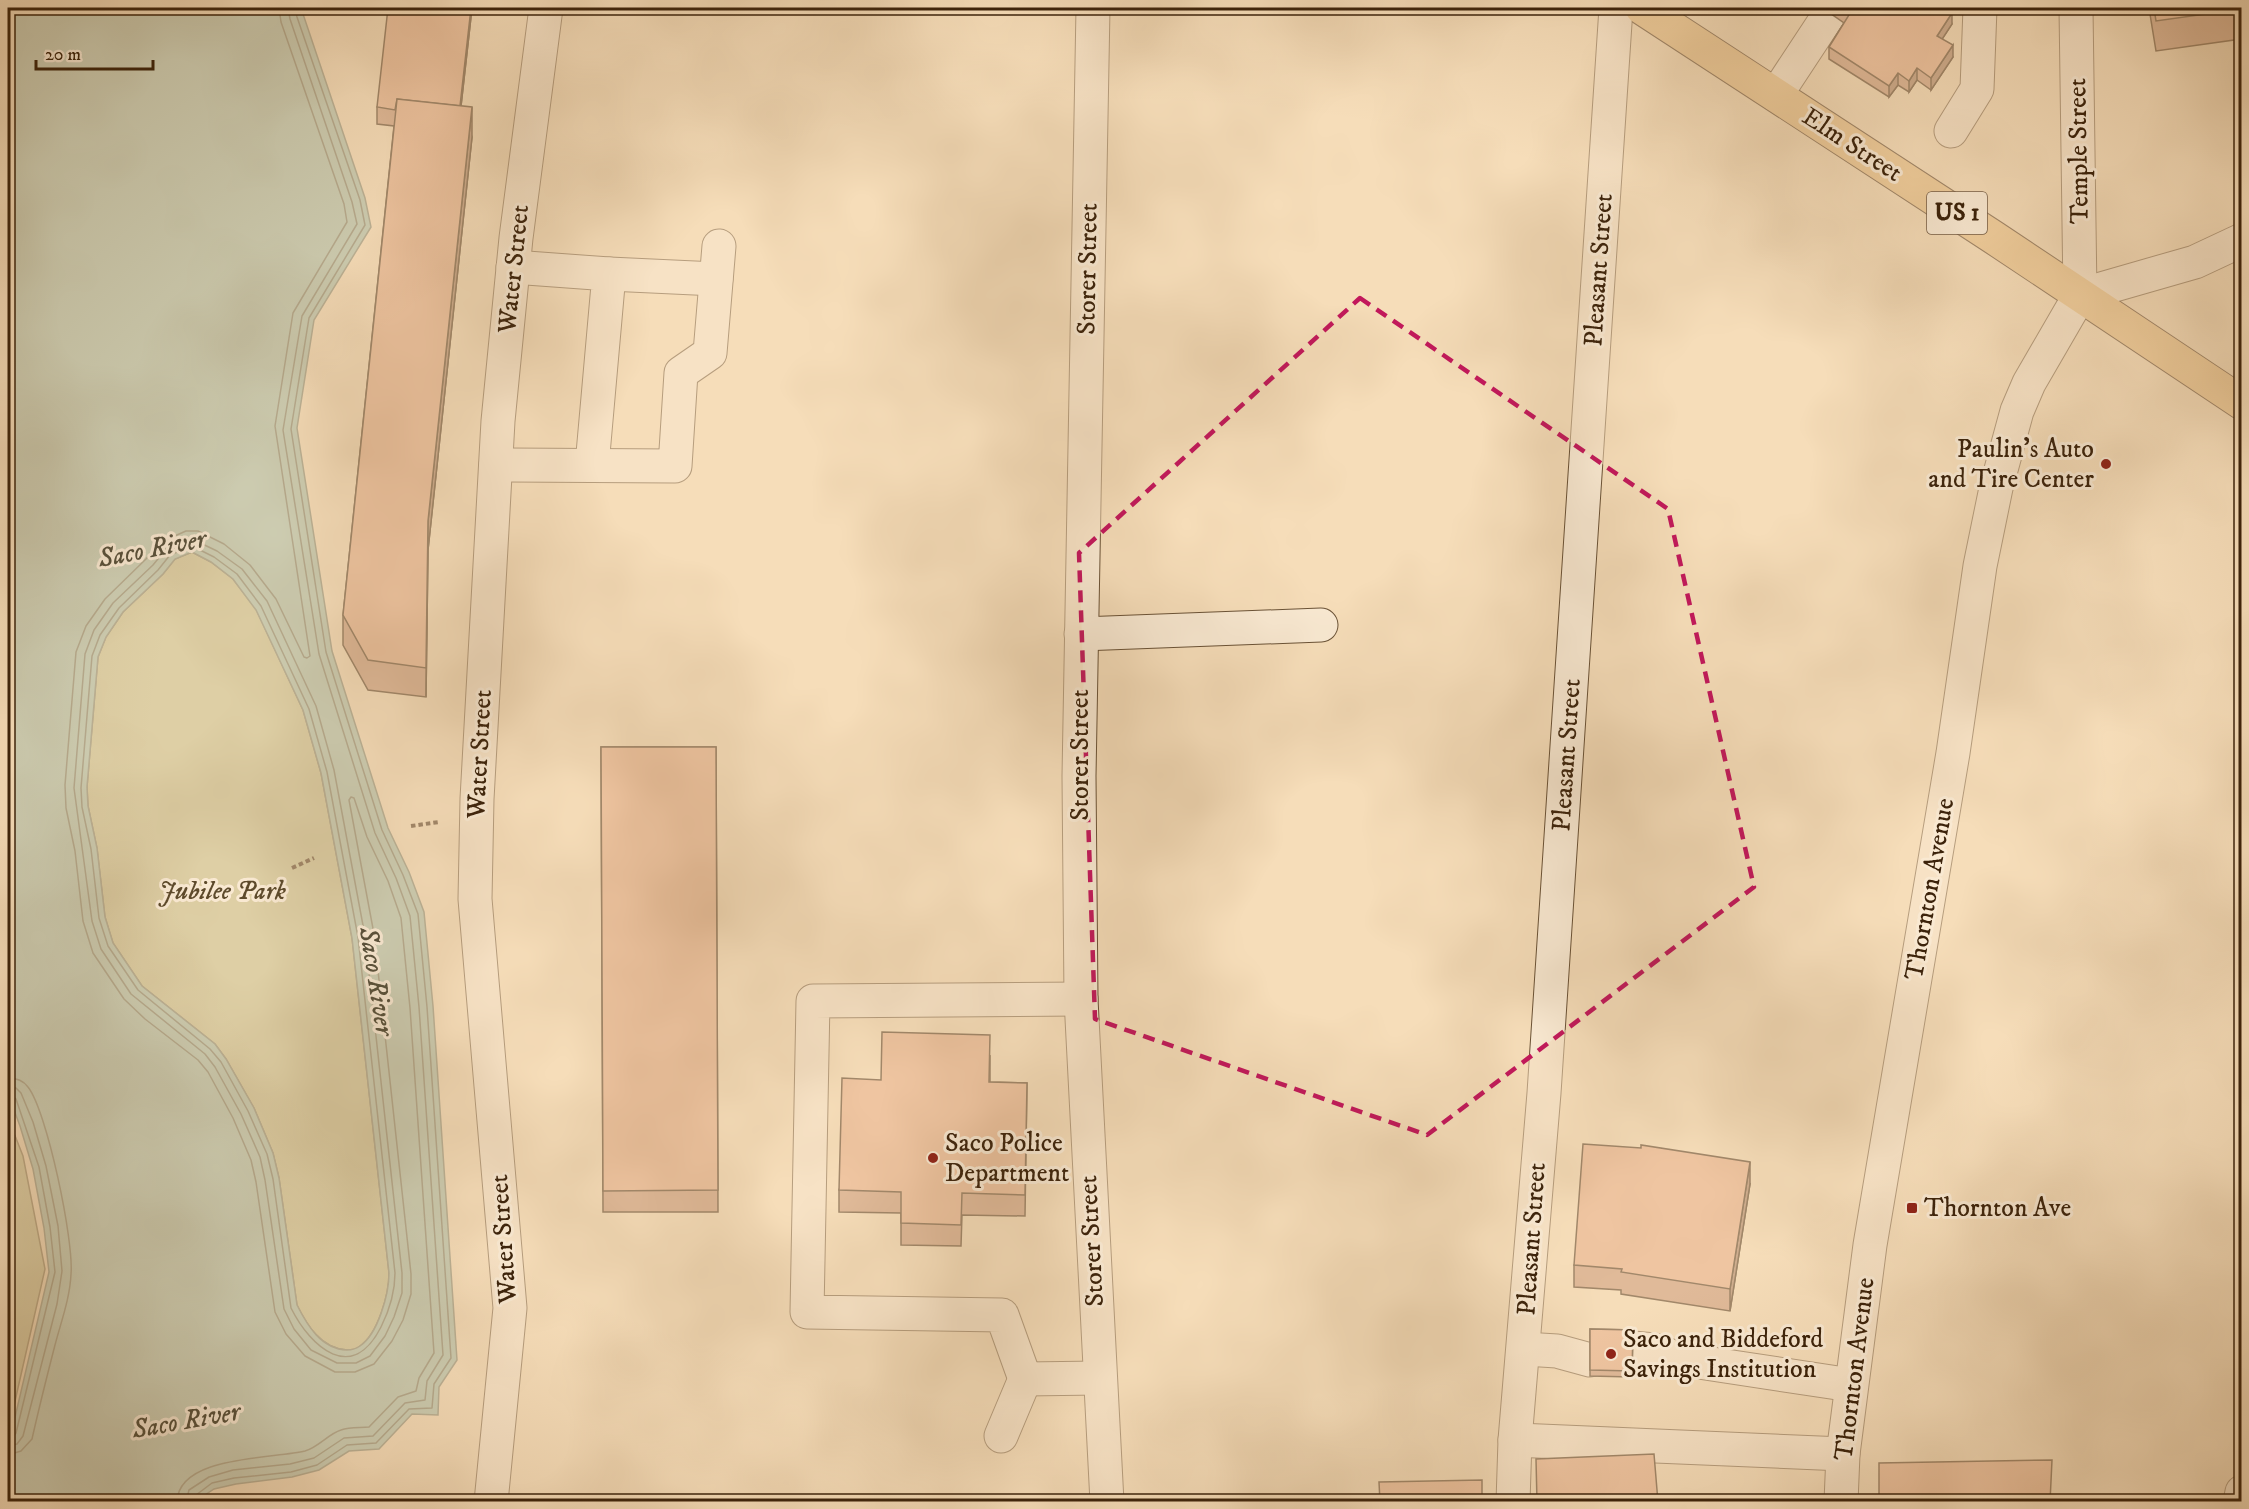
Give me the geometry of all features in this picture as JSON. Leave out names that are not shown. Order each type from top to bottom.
[{"type":"main road","name":"Elm Street","points":[[1642,8],[1776,94],[2241,404]]},
{"type":"street","name":"Water Street","points":[[491,1502],[510,1308],[475,899],[477,799],[496,465],[513,267],[546,8]]},
{"type":"street","name":"Storer Street","points":[[1093,8],[1079,776],[1081,999],[1107,1502]]},
{"type":"street","name":"Pleasant Street","points":[[1513,1502],[1515,1440],[1545,1081],[1616,8]]},
{"type":"street","points":[[1951,131],[1977,89],[1980,8]]},
{"type":"street","name":"Temple Street","points":[[2076,8],[2080,295]]},
{"type":"street","points":[[1776,94],[1801,58],[1836,17]]},
{"type":"street","points":[[2080,295],[2195,262],[2241,240]]},
{"type":"street","points":[[496,465],[675,466],[681,373],[710,353],[719,246]]},
{"type":"street","points":[[513,267],[716,279]]},
{"type":"street","points":[[592,465],[609,274]]},
{"type":"street","name":"Thornton Avenue","points":[[1841,1502],[1843,1454],[1870,1245],[1953,753],[1980,566],[2014,420],[2029,383],[2080,295]]},
{"type":"street","points":[[1081,634],[1321,625]]},
{"type":"street","points":[[1001,1436],[1024,1379],[1002,1315],[807,1312],[813,1001],[1081,999]]},
{"type":"street","points":[[1524,1349],[1590,1353]]},
{"type":"street","points":[[1633,1355],[1650,1363],[1678,1359],[1851,1385]]},
{"type":"street","points":[[1024,1379],[1099,1378]]},
{"type":"street","points":[[1515,1440],[1843,1454]]},
{"type":"street","points":[[2240,1502],[2241,1492]]},
{"type":"path","points":[[411,826],[449,821]]},
{"type":"path","points":[[292,868],[314,858]]},
{"type":"highlighted area","points":[[1360,298],[1668,509],[1754,887],[1427,1135],[1095,1019],[1079,553]]},
{"type":"green space","name":"Jubilee Park","points":[[192,552],[211,562],[233,579],[256,609],[303,710],[321,773],[352,938],[389,1273],[385,1302],[377,1323],[366,1340],[352,1350],[338,1349],[322,1341],[310,1328],[297,1305],[279,1178],[273,1153],[254,1108],[215,1044],[142,986],[113,943],[105,917],[87,787],[98,657],[106,637],[123,612],[163,574],[175,559]]},
{"type":"green space","points":[[8,1118],[23,1156],[45,1269],[8,1432]]},
{"type":"water","name":"Saco River","points":[[8,8],[301,8],[365,198],[371,227],[314,320],[297,428],[332,651],[388,828],[409,872],[424,912],[433,1006],[457,1360],[439,1387],[438,1415],[412,1414],[379,1449],[349,1451],[319,1470],[292,1477],[214,1489],[196,1501],[8,1501],[8,1447],[49,1272],[44,1228],[33,1169],[8,1094]],"holes":[[[192,552],[211,562],[233,579],[256,610],[303,710],[321,773],[352,938],[389,1273],[385,1302],[377,1323],[366,1340],[352,1350],[338,1349],[322,1341],[310,1328],[297,1305],[279,1178],[273,1153],[254,1108],[215,1044],[142,986],[113,943],[105,917],[87,787],[98,657],[106,637],[123,612],[163,574],[175,559]]]},
{"type":"building","points":[[388,8],[471,8],[460,106],[397,99],[395,110],[377,107]]},
{"type":"building","points":[[1839,8],[1943,8],[1952,13],[1937,36],[1953,45],[1931,78],[1917,68],[1909,81],[1898,73],[1889,86],[1829,47],[1849,15]]},
{"type":"building","points":[[2154,8],[2241,8],[2241,9],[2156,21]]},
{"type":"building","points":[[397,99],[472,107],[428,521],[426,668],[368,660],[343,615]]},
{"type":"building","points":[[601,747],[716,747],[718,1190],[603,1191]]},
{"type":"building","name":"Saco Police Department","points":[[882,1032],[990,1035],[989,1082],[1027,1083],[1025,1195],[962,1193],[961,1225],[901,1223],[901,1192],[839,1190],[842,1078],[881,1080]]},
{"type":"building","points":[[1583,1144],[1641,1148],[1641,1145],[1750,1162],[1730,1289],[1621,1272],[1622,1269],[1574,1265]]},
{"type":"building","name":"Saco and Biddeford Savings Institution","points":[[1590,1329],[1633,1330],[1632,1371],[1590,1370]]},
{"type":"building","points":[[1654,1454],[1658,1502],[1537,1502],[1536,1459]]},
{"type":"building","points":[[2052,1460],[2050,1502],[1879,1502],[1879,1463]]},
{"type":"building","points":[[1482,1480],[1482,1502],[1380,1502],[1379,1482]]},
{"type":"place","name":"Paulin's Auto and Tire Center","points":[[2106,464]]},
{"type":"place","name":"Saco Police Department","points":[[933,1158]]},
{"type":"place","name":"Thornton Ave","points":[[1912,1208]]},
{"type":"place","name":"Saco and Biddeford Savings Institution","points":[[1611,1354]]}]
